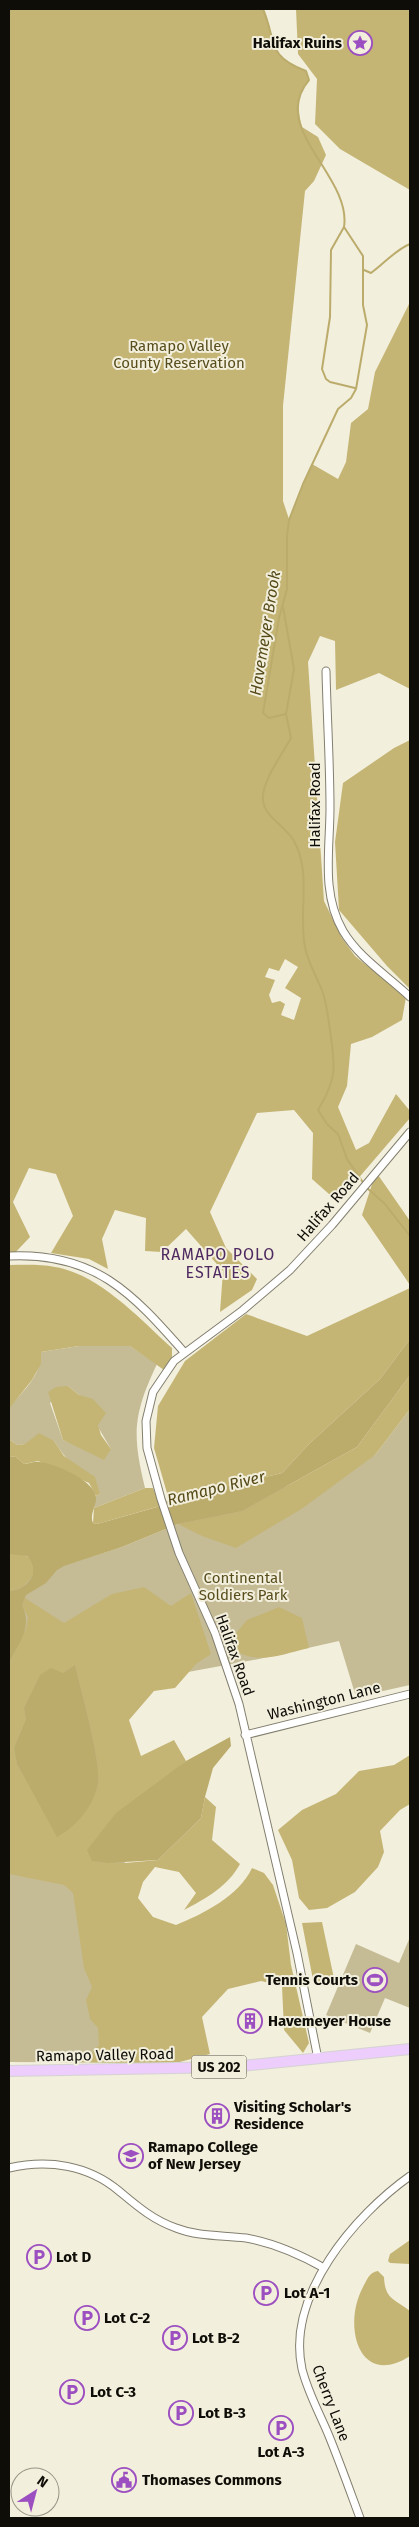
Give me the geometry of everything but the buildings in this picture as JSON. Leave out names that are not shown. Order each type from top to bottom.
[{"type":"main road","name":"Ramapo Valley Road","points":[[9,2071],[192,2068],[318,2059],[410,2049]]},
{"type":"street","name":"Halifax Road","points":[[326,671],[330,808],[328,874],[330,897],[338,921],[352,944],[410,997]]},
{"type":"street","name":"Halifax Road","points":[[318,2059],[297,1953],[239,1704],[215,1633],[180,1553],[161,1499],[147,1448],[146,1420],[148,1407],[159,1381],[184,1352],[243,1310],[290,1270],[327,1231],[410,1132]]},
{"type":"street","points":[[9,1256],[56,1259],[103,1276],[129,1293],[146,1308],[184,1352]]},
{"type":"street","name":"Washington Lane","points":[[245,1735],[410,1694]]},
{"type":"street","points":[[9,2168],[36,2163],[77,2168],[106,2181],[157,2220],[175,2228],[194,2234],[245,2238],[280,2246],[324,2268]]},
{"type":"street","name":"Cherry Lane","points":[[360,2518],[311,2395],[301,2363],[300,2348],[304,2318],[324,2268],[359,2221],[374,2205],[410,2176]]},
{"type":"green space","name":"Ramapo Valley County Reservation","points":[[9,9],[263,9],[275,47],[279,53],[284,60],[306,71],[309,80],[300,97],[300,120],[302,127],[318,137],[326,155],[314,181],[305,191],[283,406],[283,501],[289,519],[312,464],[338,479],[346,462],[351,423],[368,409],[375,372],[410,302],[410,689],[379,673],[336,690],[335,641],[320,636],[308,662],[324,901],[342,938],[355,956],[406,997],[402,1020],[372,1037],[351,1044],[347,1086],[338,1107],[356,1150],[369,1143],[396,1094],[410,1111],[410,1118],[338,1202],[312,1179],[313,1133],[294,1110],[257,1113],[210,1212],[226,1248],[257,1279],[252,1290],[220,1312],[223,1271],[186,1229],[162,1252],[145,1251],[146,1218],[115,1210],[102,1239],[108,1269],[89,1259],[51,1253],[73,1216],[56,1174],[29,1168],[13,1202],[30,1237],[13,1255],[9,1255]],"holes":[[[285,959],[298,967],[285,988],[301,998],[294,1020],[281,1015],[285,1004],[280,1001],[272,1003],[269,995],[275,980],[265,977],[269,968],[279,971]]]},
{"type":"green space","points":[[296,9],[410,9],[410,190],[340,149],[315,124],[317,79],[298,54]]},
{"type":"green space","points":[[410,740],[410,989],[387,966],[339,910],[335,842],[343,783],[394,748]]},
{"type":"green space","points":[[376,1172],[410,1221],[410,1285],[362,1215]]},
{"type":"green space","points":[[9,1265],[55,1267],[71,1271],[103,1288],[133,1311],[172,1348],[172,1358],[164,1370],[130,1346],[79,1346],[41,1352],[41,1364],[32,1380],[9,1409]]},
{"type":"green space","points":[[410,1288],[410,1339],[380,1379],[310,1443],[282,1473],[169,1500],[154,1448],[158,1406],[185,1361],[246,1314],[307,1336]]},
{"type":"green space","points":[[79,1346],[130,1346],[157,1364],[143,1397],[137,1425],[138,1453],[145,1488],[94,1508],[96,1496],[100,1494],[70,1462],[54,1441],[17,1445],[9,1439],[9,1408],[26,1389],[35,1375],[41,1352]],"holes":[[[68,1386],[79,1395],[111,1449],[73,1444],[63,1440],[50,1403]]]},
{"type":"green space","points":[[410,1375],[410,1409],[375,1455],[303,1508],[236,1548],[202,1536],[178,1524],[242,1511],[357,1447]]},
{"type":"green space","points":[[68,1386],[79,1395],[93,1399],[106,1413],[98,1425],[101,1435],[111,1449],[104,1460],[63,1440],[48,1392],[56,1387]]},
{"type":"green space","name":"Continental Soldiers Park","points":[[410,1409],[410,1685],[356,1697],[339,1641],[259,1659],[90,1690],[125,1863],[176,2063],[9,2062],[9,1583],[122,1547],[178,1524],[375,1455]]},
{"type":"green space","points":[[39,1433],[54,1441],[64,1456],[95,1477],[100,1494],[96,1496],[89,1483],[38,1461],[24,1464],[16,1457],[9,1456],[9,1439],[17,1445],[25,1444]]},
{"type":"green space","points":[[145,1488],[153,1488],[160,1506],[97,1524],[93,1523],[94,1508]]},
{"type":"green space","points":[[20,1553],[32,1560],[34,1573],[24,1585],[9,1591],[9,1554]]},
{"type":"green space","points":[[144,1587],[171,1606],[191,1593],[211,1654],[196,1664],[175,1688],[154,1691],[129,1720],[141,1756],[174,1740],[186,1761],[157,1785],[97,1862],[125,1863],[158,1860],[201,1818],[205,1797],[216,1807],[212,1840],[240,1864],[229,1879],[209,1896],[184,1910],[196,1893],[179,1872],[155,1867],[143,1882],[138,1898],[153,1917],[176,1925],[219,1903],[238,1887],[252,1868],[264,1873],[273,1885],[286,1924],[291,1965],[309,2043],[303,2053],[284,2030],[282,1986],[261,1981],[228,1989],[202,2017],[210,2054],[176,2063],[56,2062],[60,2058],[91,2054],[99,2045],[98,2028],[90,2019],[86,2000],[92,1987],[84,1968],[73,1893],[64,1885],[9,1874],[9,1663],[26,1629],[28,1617],[22,1605],[25,1598],[64,1623],[112,1594]],"holes":[[[75,1665],[94,1744],[98,1783],[93,1799],[84,1814],[57,1836],[17,1764],[14,1748],[26,1719],[24,1708],[40,1675],[63,1673]]]},
{"type":"green space","points":[[279,1607],[302,1618],[309,1648],[277,1656],[257,1658],[247,1656],[227,1644],[247,1620]]},
{"type":"green space","points":[[410,1755],[410,1804],[400,1810],[380,1831],[384,1852],[378,1867],[355,1892],[327,1908],[309,1910],[299,1898],[292,1860],[278,1830],[302,1810],[336,1794],[359,1771],[394,1765]]},
{"type":"green space","points":[[322,1922],[335,1983],[314,1985],[302,1923]]},
{"type":"green space","name":"Tennis Courts","points":[[410,1937],[410,2008],[385,1998],[370,2033],[326,2015],[356,1944],[399,1963]]},
{"type":"green space","points":[[410,2240],[410,2264],[390,2263],[388,2261],[390,2254]]},
{"type":"green space","points":[[378,2271],[384,2277],[388,2294],[410,2311],[410,2356],[392,2364],[378,2365],[367,2359],[355,2335],[354,2319],[357,2303],[369,2277],[372,2273]]},
{"type":"shaded area","points":[[410,1339],[410,1375],[357,1447],[242,1511],[178,1524],[122,1547],[57,1570],[46,1583],[26,1595],[22,1605],[25,1613],[25,1628],[9,1663],[9,1591],[16,1590],[27,1583],[31,1579],[33,1568],[27,1556],[9,1554],[9,1456],[16,1457],[24,1464],[46,1463],[63,1469],[88,1484],[96,1497],[92,1520],[93,1523],[97,1524],[157,1507],[169,1500],[282,1473],[310,1443],[380,1379]]},
{"type":"shaded area","points":[[75,1665],[94,1744],[98,1783],[93,1800],[84,1814],[57,1837],[17,1764],[14,1748],[26,1719],[24,1708],[40,1675],[51,1668],[63,1673]]},
{"type":"shaded area","points":[[230,1737],[231,1746],[213,1768],[201,1818],[158,1860],[108,1863],[92,1861],[87,1850],[116,1813],[186,1761]]},
{"type":"waterway","name":"Havemeyer Brook","points":[[263,9],[275,47],[284,60],[306,71],[309,80],[299,98],[298,116],[304,134],[336,189],[343,208],[344,227],[363,256],[363,305],[367,325],[356,389],[351,398],[338,409],[303,484],[289,520],[287,536],[287,589],[279,618],[263,713],[269,718],[286,714]]},
{"type":"waterway","points":[[344,227],[331,250],[330,317],[322,369],[326,379],[330,382],[355,388]]},
{"type":"waterway","points":[[364,270],[371,273],[395,253],[410,244]]},
{"type":"waterway","name":"Havemeyer Brook","points":[[283,607],[294,669],[286,714],[291,738],[269,776],[265,785],[263,800],[267,811],[294,841],[302,866],[304,880],[303,934],[305,947],[324,998],[334,1062],[332,1080],[318,1110],[327,1124],[338,1134],[347,1159],[364,1184]]},
{"type":"waterway","name":"Havemeyer Brook","points":[[367,1188],[384,1203],[410,1236]]},
{"type":"place","name":"Halifax Ruins","points":[[360,43]]},
{"type":"place","name":"Tennis Courts","points":[[375,1980]]},
{"type":"place","name":"Havemeyer House","points":[[250,2021]]},
{"type":"place","name":"Visiting Scholar's Residence","points":[[217,2116]]},
{"type":"place","name":"Ramapo College of New Jersey","points":[[131,2156]]},
{"type":"place","name":"Lot D","points":[[39,2257]]},
{"type":"place","name":"Lot A-1","points":[[266,2293]]},
{"type":"place","name":"Lot C-2","points":[[87,2318]]},
{"type":"place","name":"Lot B-2","points":[[175,2338]]},
{"type":"place","name":"Lot C-3","points":[[72,2392]]},
{"type":"place","name":"Lot B-3","points":[[181,2413]]},
{"type":"place","name":"Lot A-3","points":[[281,2428]]},
{"type":"place","name":"Thomases Commons","points":[[124,2480]]},
{"type":"district","name":"RAMAPO POLO ESTATES","points":[[218,1263]]},
{"type":"water label","name":"Ramapo River","points":[[216,1488]]}]
